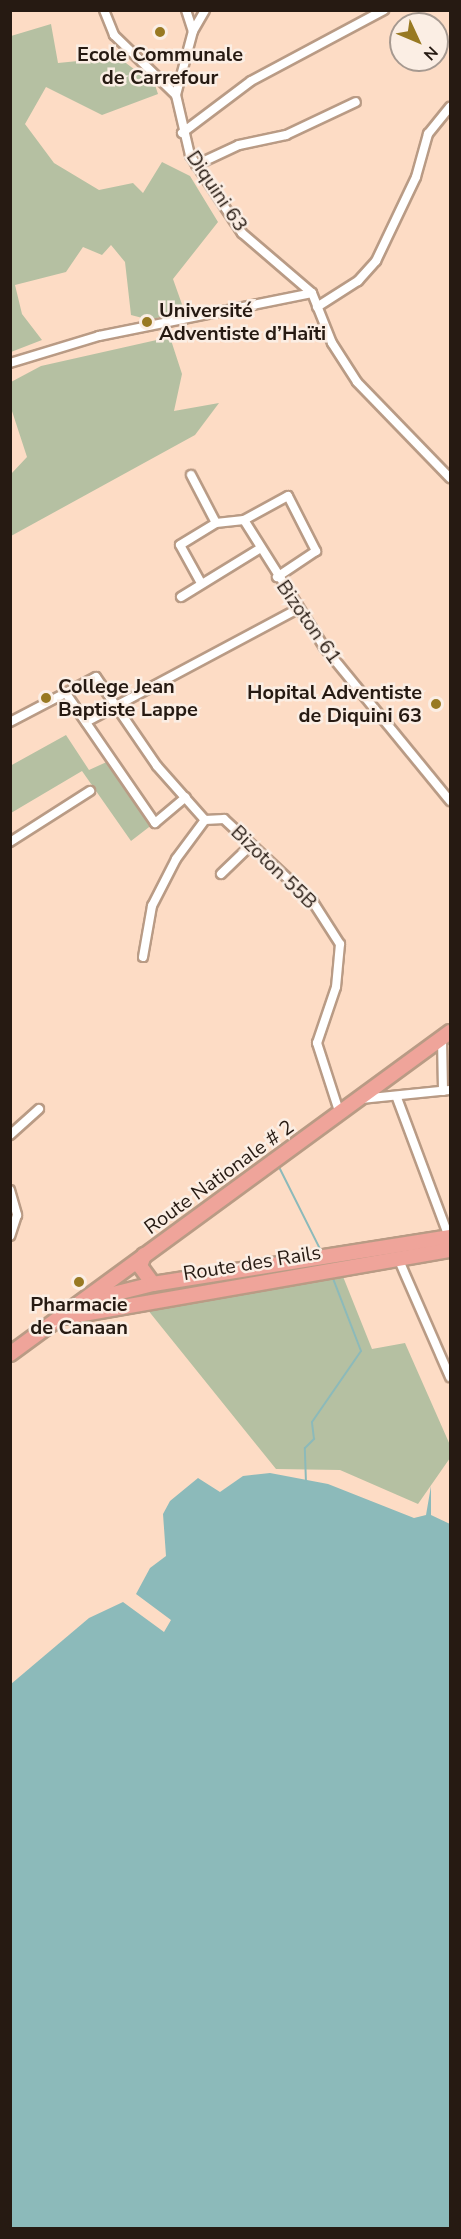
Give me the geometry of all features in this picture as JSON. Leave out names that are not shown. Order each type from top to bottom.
[{"type":"main road","name":"Route Nationale # 2","points":[[10,1354],[446,1035]]},
{"type":"main road","name":"Route des Rails","points":[[337,1263],[398,1258],[450,1241]]},
{"type":"main road","name":"Route des Rails","points":[[61,1318],[450,1241]]},
{"type":"main road","points":[[144,1255],[140,1266],[153,1284]]},
{"type":"main road","name":"Route des Rails","points":[[85,1301],[153,1284],[312,1267]]},
{"type":"street","points":[[104,10],[114,35],[176,96]]},
{"type":"street","points":[[186,10],[193,31]]},
{"type":"street","name":"Diquini 63","points":[[205,10],[193,31],[176,96],[182,133],[196,165],[242,233],[312,293],[317,307],[357,382],[450,478]]},
{"type":"street","points":[[182,133],[251,81],[384,10]]},
{"type":"street","points":[[196,165],[239,145],[286,135],[357,102]]},
{"type":"street","points":[[317,307],[376,261],[416,177],[428,134],[450,107]]},
{"type":"street","points":[[10,363],[99,336],[312,293]]},
{"type":"street","points":[[192,475],[216,523]]},
{"type":"street","points":[[201,584],[180,545],[216,523],[244,520],[290,498],[316,551],[277,577]]},
{"type":"street","name":"Bizoton 61","points":[[244,520],[259,549],[298,609],[450,801]]},
{"type":"street","points":[[181,597],[259,549]]},
{"type":"street","points":[[86,722],[115,704],[298,609]]},
{"type":"street","points":[[10,722],[96,677],[157,766],[205,820]]},
{"type":"street","points":[[65,692],[155,823],[186,797]]},
{"type":"street","points":[[10,842],[90,791]]},
{"type":"street","name":"Bizoton 55B","points":[[143,957],[152,906],[176,859],[205,820],[221,817],[313,902],[340,944],[336,987],[317,1043],[340,1114]]},
{"type":"street","points":[[221,874],[251,844]]},
{"type":"street","points":[[361,1099],[397,1098],[447,1090],[446,1035]]},
{"type":"street","points":[[397,1098],[450,1241]]},
{"type":"street","points":[[10,1135],[39,1109]]},
{"type":"street","points":[[10,1190],[17,1215],[10,1236]]},
{"type":"street","points":[[398,1258],[450,1377]]},
{"type":"green space","points":[[51,24],[58,63],[118,57],[155,85],[158,94],[102,115],[46,87],[25,124],[54,163],[99,190],[133,183],[143,193],[162,162],[190,176],[218,222],[173,279],[184,310],[150,320],[131,315],[125,262],[111,245],[102,255],[83,247],[66,272],[15,285],[22,314],[42,340],[11,352],[11,36]]},
{"type":"green space","points":[[170,337],[182,374],[174,411],[219,403],[195,435],[11,536],[11,474],[27,457],[11,408],[11,382],[41,366]]},
{"type":"green space","points":[[66,735],[89,770],[111,760],[153,824],[131,841],[82,771],[11,813],[10,766]]},
{"type":"green space","points":[[342,1274],[372,1349],[405,1343],[450,1445],[450,1458],[418,1504],[340,1470],[276,1469],[143,1304]]},
{"type":"water","points":[[270,1473],[328,1484],[414,1518],[426,1515],[431,1486],[431,1515],[450,1524],[450,2228],[11,2228],[11,1684],[89,1618],[123,1602],[164,1632],[171,1620],[136,1594],[150,1568],[166,1556],[163,1514],[170,1501],[198,1478],[220,1492],[243,1476]]},
{"type":"waterway","points":[[278,1165],[321,1251]]},
{"type":"waterway","points":[[306,1483],[305,1448],[314,1439],[312,1422],[361,1351],[332,1276]]},
{"type":"place","name":"Ecole Communale de Carrefour","points":[[160,32]]},
{"type":"place","name":"Université Adventiste d’Haïti","points":[[147,322]]},
{"type":"place","name":"College Jean Baptiste Lappe","points":[[46,698]]},
{"type":"place","name":"Hopital Adventiste de Diquini 63","points":[[436,704]]},
{"type":"place","name":"Pharmacie de Canaan","points":[[79,1282]]}]
